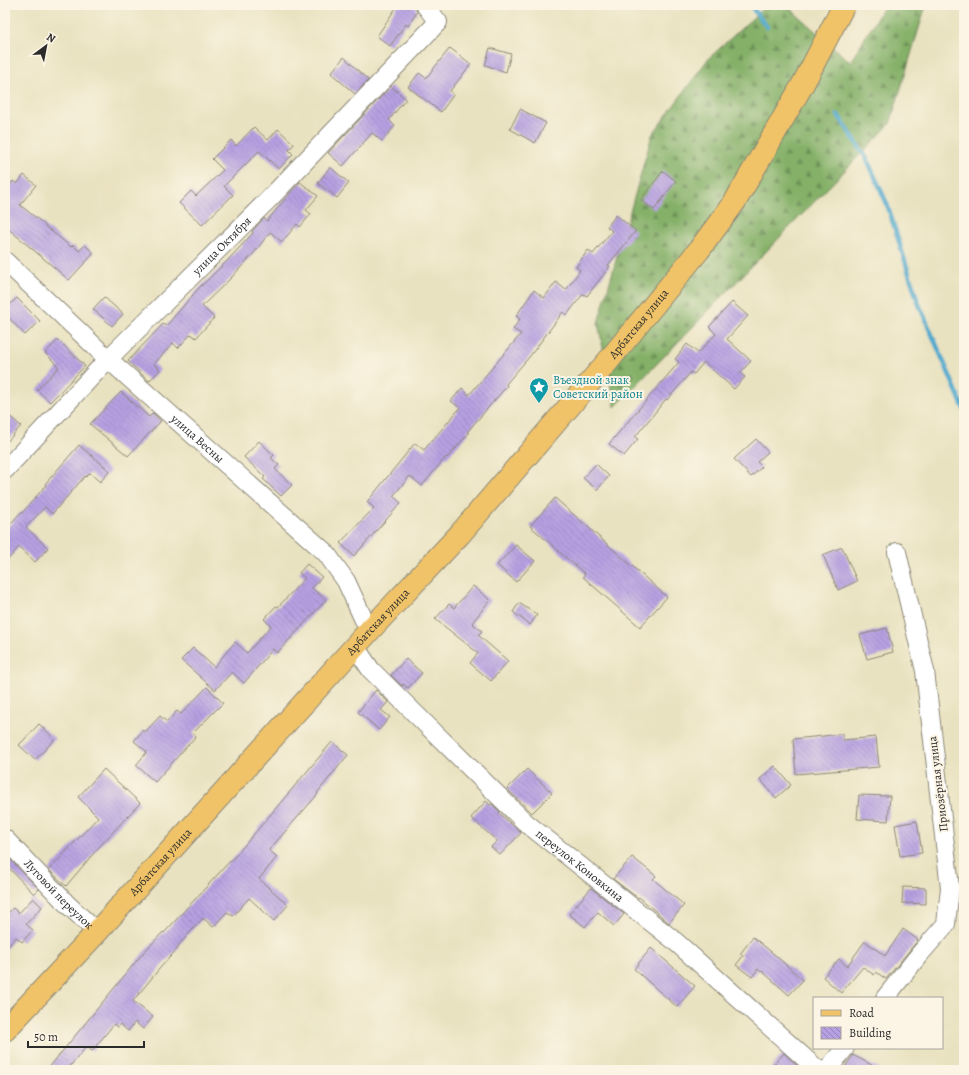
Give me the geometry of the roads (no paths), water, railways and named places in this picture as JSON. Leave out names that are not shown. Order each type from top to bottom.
[{"type":"main road","name":"Арбатская улица","points":[[5,1030],[97,932],[460,534],[609,360],[699,250],[736,200],[803,84],[844,5]]},
{"type":"street","name":"улица Октября","points":[[5,470],[108,359],[271,197],[438,22],[424,5]]},
{"type":"street","name":"улица Весны","points":[[5,261],[108,359],[326,553],[346,581],[370,631]]},
{"type":"street","name":"Приозёрная улица","points":[[886,997],[946,924],[950,888],[925,672],[897,552]]},
{"type":"street","name":"переулок Коновкина","points":[[356,648],[371,670],[525,822],[676,942],[818,1070]]},
{"type":"street","name":"Луговой переулок","points":[[5,839],[66,903],[97,932]]},
{"type":"street","points":[[827,1070],[844,1049]]},
{"type":"waterway","points":[[750,5],[767,27]]},
{"type":"waterway","points":[[838,115],[867,159],[887,204],[918,302],[964,409]]},
{"type":"place","name":"Въездной знак Советский район","points":[[539,404]]}]
